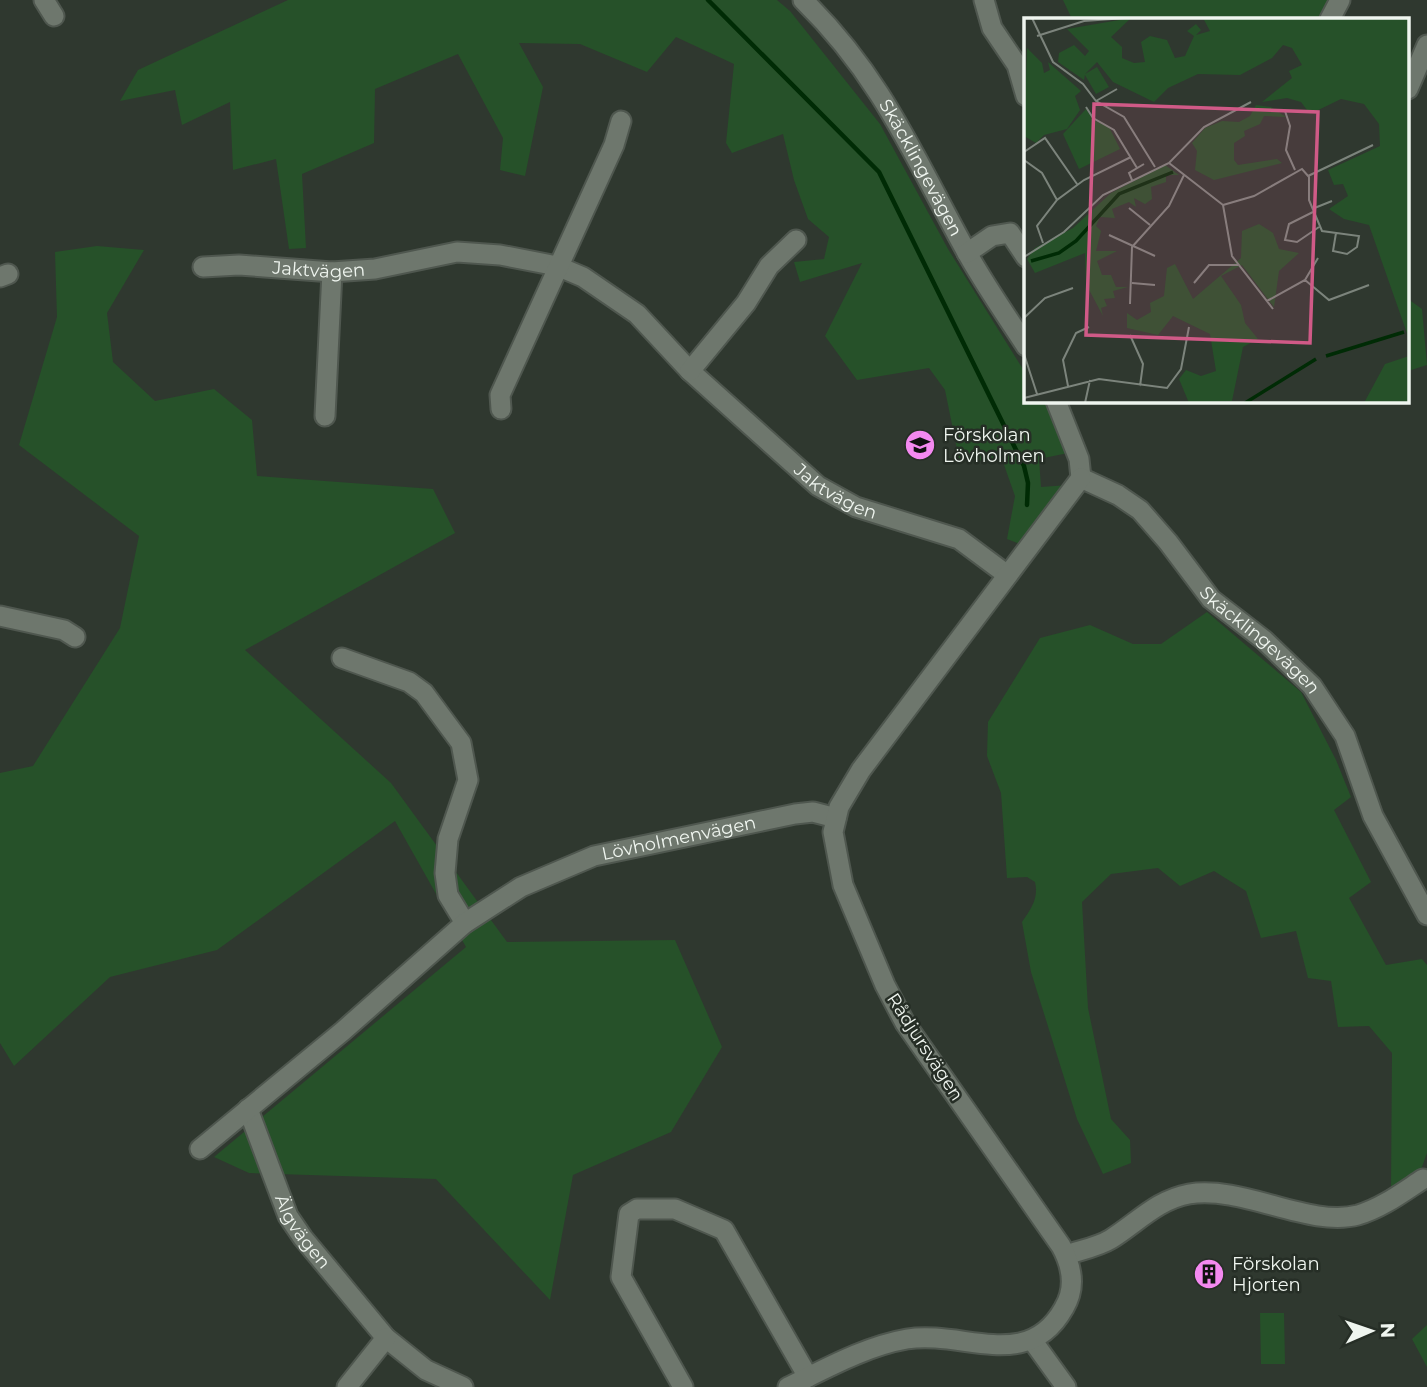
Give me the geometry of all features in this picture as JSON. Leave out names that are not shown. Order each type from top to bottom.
[{"type":"street","name":"Skäcklingevägen","points":[[803,0],[852,54],[885,100],[967,253],[1024,343]]},
{"type":"street","points":[[984,0],[992,28],[1017,65],[1024,89]]},
{"type":"street","points":[[1331,18],[1340,0]]},
{"type":"street","points":[[1410,84],[1427,45]]},
{"type":"street","points":[[501,409],[500,395],[614,145],[621,121]]},
{"type":"street","points":[[967,253],[992,236],[1010,233],[1024,254]]},
{"type":"street","points":[[690,372],[746,303],[769,265],[796,240]]},
{"type":"street","name":"Jaktvägen","points":[[204,267],[239,265],[332,272],[375,269],[457,252],[500,255],[557,266],[583,277],[619,299],[653,330],[690,372],[775,451],[834,497],[959,539],[1006,574]]},
{"type":"street","points":[[325,416],[332,272]]},
{"type":"street","points":[[835,818],[861,770],[1006,574],[1081,478],[1079,458],[1056,402]]},
{"type":"street","name":"Skäcklingevägen","points":[[1081,478],[1118,495],[1139,510],[1168,542],[1211,599],[1264,640],[1312,686],[1345,736],[1373,816],[1427,915]]},
{"type":"street","points":[[0,616],[64,630],[75,637]]},
{"type":"street","points":[[342,658],[417,687],[461,743],[468,780],[448,839],[445,873],[448,895],[465,923]]},
{"type":"street","name":"Lövholmenvägen","points":[[200,1149],[343,1031],[465,923],[521,887],[594,856],[795,814],[813,812],[835,818]]},
{"type":"street","name":"Rådjursvägen","points":[[835,818],[832,832],[838,869],[894,1006],[1066,1255],[1071,1271],[1069,1297],[1054,1324],[1032,1340]]},
{"type":"street","name":"Älgvägen","points":[[248,1109],[288,1216],[303,1238],[386,1338],[426,1370],[463,1387]]},
{"type":"street","points":[[1066,1255],[1101,1244],[1147,1211],[1165,1201],[1189,1194],[1215,1193],[1336,1218],[1357,1215],[1383,1205],[1423,1179]]},
{"type":"street","points":[[683,1387],[621,1277],[629,1214],[637,1209],[675,1209],[719,1226],[727,1233],[823,1378]]},
{"type":"street","points":[[347,1387],[386,1338]]},
{"type":"street","points":[[788,1387],[823,1378],[881,1346],[908,1339],[932,1338],[1005,1346],[1032,1340],[1066,1387]]},
{"type":"green space","points":[[288,0],[777,0],[790,11],[880,124],[948,249],[1024,371],[1024,402],[1045,404],[1068,453],[1039,459],[1041,487],[1069,485],[1023,545],[1007,539],[1015,496],[1003,462],[959,459],[945,390],[929,368],[857,380],[825,336],[862,263],[800,282],[794,262],[824,259],[829,237],[808,219],[794,180],[783,134],[732,153],[726,143],[734,64],[676,37],[647,72],[580,44],[519,43],[543,87],[525,176],[500,170],[503,138],[458,54],[375,89],[374,143],[302,174],[306,248],[289,249],[276,159],[233,170],[230,102],[182,125],[175,90],[120,101],[138,70]]},
{"type":"green space","points":[[1063,0],[1331,0],[1322,18],[1072,18]]},
{"type":"green space","points":[[97,246],[144,250],[107,313],[113,362],[155,401],[214,389],[252,420],[257,476],[433,489],[455,533],[245,650],[391,783],[507,942],[675,940],[722,1047],[671,1132],[573,1175],[550,1300],[436,1179],[249,1173],[214,1157],[466,947],[395,821],[217,950],[110,977],[14,1066],[0,1043],[0,773],[33,766],[120,628],[139,536],[19,445],[57,317],[55,252]]},
{"type":"green space","points":[[1410,300],[1422,309],[1427,365],[1410,370]]},
{"type":"green space","points":[[1207,612],[1301,692],[1336,760],[1351,797],[1334,810],[1371,882],[1349,898],[1386,965],[1422,959],[1427,965],[1427,1153],[1419,1175],[1391,1189],[1392,1053],[1369,1026],[1338,1027],[1331,981],[1308,978],[1296,931],[1261,938],[1246,891],[1214,871],[1180,886],[1158,868],[1111,874],[1082,902],[1088,1008],[1111,1119],[1130,1140],[1131,1163],[1103,1174],[1077,1119],[1031,972],[1022,922],[1035,898],[1035,882],[1027,877],[1007,878],[1001,793],[987,756],[988,722],[1040,638],[1090,625],[1133,644],[1161,644]]},
{"type":"green space","points":[[1260,1313],[1284,1313],[1285,1364],[1261,1364]]},
{"type":"green space","points":[[1427,1325],[1427,1367],[1412,1339]]},
{"type":"waterway","points":[[708,0],[879,172],[1024,466],[1028,483],[1027,505]]},
{"type":"place","name":"Förskolan Lövholmen","points":[[920,445]]},
{"type":"place","name":"Förskolan Hjorten","points":[[1209,1274]]}]
